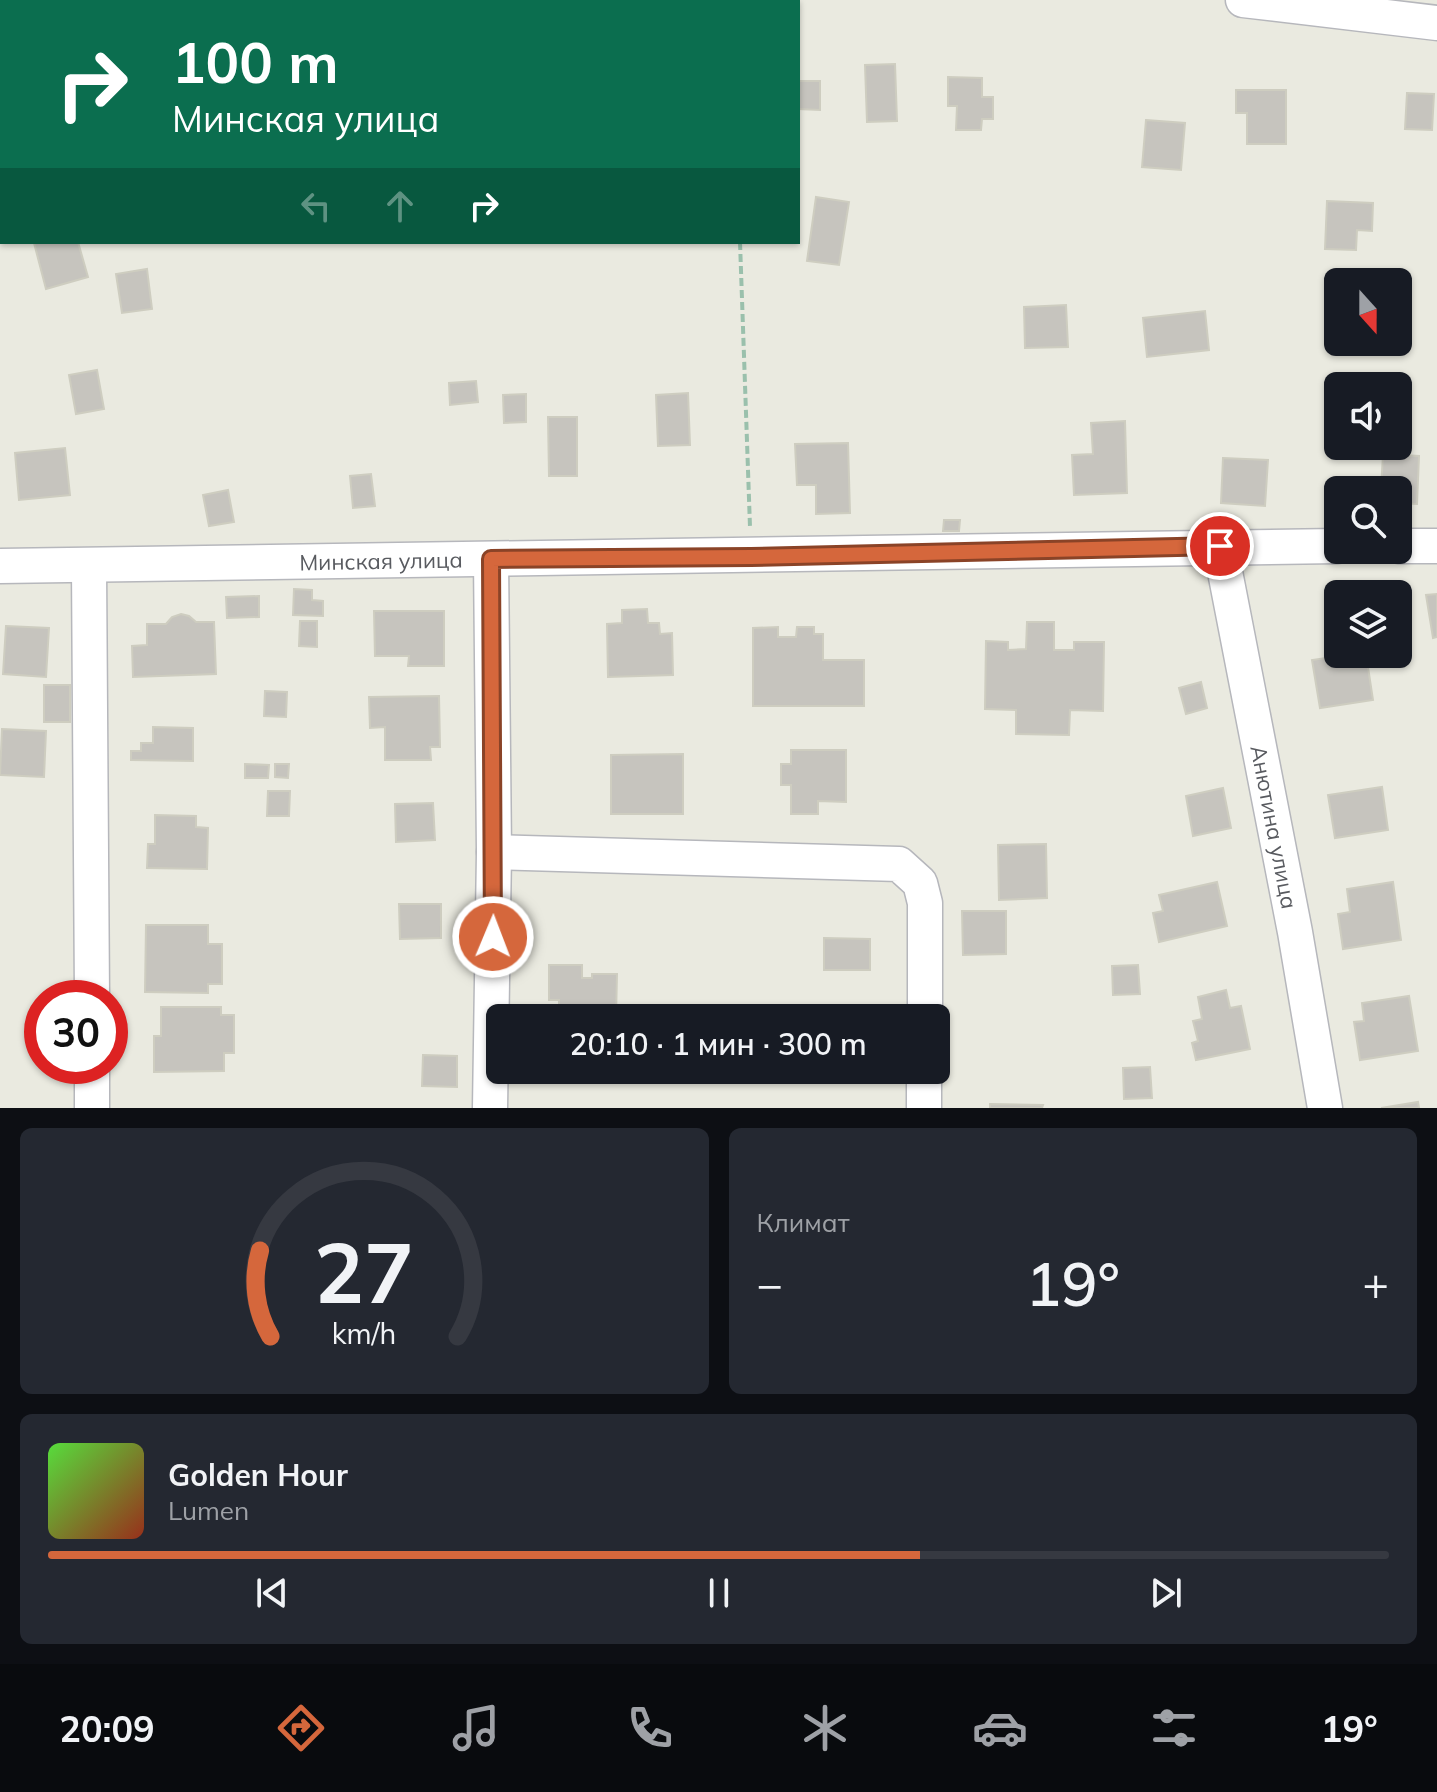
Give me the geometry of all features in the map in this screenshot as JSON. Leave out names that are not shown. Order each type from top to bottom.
[{"type":"street","points":[[1243,0],[1437,23]]},
{"type":"street","name":"Анютина улица","points":[[1220,546],[1295,932],[1325,1108]]},
{"type":"street","name":"Минская улица","points":[[0,566],[1324,546]]},
{"type":"street","points":[[1412,546],[1437,546]]},
{"type":"street","points":[[490,1108],[494,852],[491,559]]},
{"type":"street","points":[[89,567],[92,980]]},
{"type":"street","points":[[494,852],[899,864],[920,883],[925,903],[925,1004]]},
{"type":"street","points":[[92,1084],[92,1108]]},
{"type":"street","points":[[924,1084],[924,1108]]},
{"type":"path","points":[[740,244],[751,557]]},
{"type":"building","points":[[895,64],[897,121],[867,122],[865,65]]},
{"type":"building","points":[[948,77],[982,78],[982,97],[993,97],[993,119],[982,119],[981,130],[956,130],[957,106],[948,106]]},
{"type":"building","points":[[800,81],[820,81],[820,110],[800,109]]},
{"type":"building","points":[[1236,90],[1286,90],[1286,144],[1247,144],[1247,113],[1236,113]]},
{"type":"building","points":[[1407,93],[1434,94],[1432,130],[1405,129]]},
{"type":"building","points":[[1146,120],[1185,123],[1181,170],[1142,167]]},
{"type":"building","points":[[816,197],[849,202],[839,265],[807,261]]},
{"type":"building","points":[[1327,201],[1373,203],[1372,231],[1357,230],[1356,250],[1325,249]]},
{"type":"building","points":[[34,244],[79,244],[88,277],[46,289]]},
{"type":"building","points":[[147,269],[152,309],[122,313],[116,274]]},
{"type":"building","points":[[1066,305],[1068,347],[1025,348],[1024,307]]},
{"type":"building","points":[[1205,311],[1209,350],[1147,357],[1143,318]]},
{"type":"building","points":[[97,370],[104,409],[76,414],[69,375]]},
{"type":"building","points":[[476,381],[478,402],[450,405],[449,383]]},
{"type":"building","points":[[688,393],[690,445],[658,446],[656,395]]},
{"type":"building","points":[[526,394],[526,422],[504,423],[503,395]]},
{"type":"building","points":[[548,417],[577,417],[577,476],[549,476]]},
{"type":"building","points":[[1125,421],[1127,493],[1074,495],[1072,455],[1093,454],[1091,423]]},
{"type":"building","points":[[848,443],[850,513],[816,514],[816,485],[797,485],[795,444]]},
{"type":"building","points":[[65,448],[70,495],[19,500],[15,453]]},
{"type":"building","points":[[1412,456],[1419,456],[1417,504],[1412,504],[1412,476],[1382,476],[1383,460],[1412,460]]},
{"type":"building","points":[[1223,458],[1268,460],[1265,506],[1221,503]]},
{"type":"building","points":[[371,474],[375,506],[353,508],[350,476]]},
{"type":"building","points":[[228,490],[234,522],[209,526],[203,495]]},
{"type":"building","points":[[944,520],[960,520],[959,531],[943,531]]},
{"type":"building","points":[[294,589],[312,590],[312,600],[323,601],[323,616],[293,615]]},
{"type":"building","points":[[1437,594],[1437,637],[1433,638],[1426,595]]},
{"type":"building","points":[[259,596],[259,617],[227,618],[226,597]]},
{"type":"building","points":[[647,609],[648,623],[659,623],[660,634],[672,633],[673,675],[608,677],[607,624],[622,623],[622,610]]},
{"type":"building","points":[[374,611],[444,611],[444,666],[408,666],[409,656],[375,656]]},
{"type":"building","points":[[181,614],[196,622],[214,622],[216,674],[133,677],[132,646],[147,645],[147,624],[166,624],[172,617]]},
{"type":"building","points":[[300,621],[317,621],[317,647],[299,646]]},
{"type":"building","points":[[1027,622],[1054,622],[1054,650],[1074,650],[1074,642],[1104,642],[1103,711],[1070,710],[1069,735],[1016,734],[1016,710],[985,709],[986,641],[1008,642],[1008,650],[1026,649]]},
{"type":"building","points":[[6,626],[49,628],[46,677],[3,674]]},
{"type":"building","points":[[778,627],[778,637],[796,637],[797,627],[814,627],[814,634],[823,634],[823,660],[864,660],[864,706],[753,706],[753,628]]},
{"type":"building","points":[[1324,658],[1324,668],[1368,668],[1373,700],[1320,708],[1312,660]]},
{"type":"building","points":[[1201,682],[1207,708],[1186,714],[1179,688]]},
{"type":"building","points":[[44,685],[70,685],[70,722],[44,722]]},
{"type":"building","points":[[265,691],[287,692],[286,717],[264,716]]},
{"type":"building","points":[[439,696],[440,747],[430,747],[431,760],[385,760],[385,727],[370,728],[369,697]]},
{"type":"building","points":[[153,727],[193,728],[193,761],[131,760],[131,751],[141,751],[141,743],[153,743]]},
{"type":"building","points":[[2,729],[46,731],[44,777],[0,775]]},
{"type":"building","points":[[791,750],[846,750],[846,802],[818,801],[818,814],[791,814],[791,785],[781,785],[781,764],[791,764]]},
{"type":"building","points":[[683,754],[683,814],[611,814],[611,755]]},
{"type":"building","points":[[245,764],[269,765],[268,778],[245,778]]},
{"type":"building","points":[[275,764],[289,764],[288,778],[275,777]]},
{"type":"building","points":[[1382,787],[1388,830],[1335,838],[1328,795]]},
{"type":"building","points":[[1223,788],[1231,828],[1193,836],[1186,796]]},
{"type":"building","points":[[268,791],[290,791],[289,816],[267,816]]},
{"type":"building","points":[[433,803],[435,840],[396,842],[395,804]]},
{"type":"building","points":[[155,815],[196,816],[196,827],[208,828],[207,869],[147,868],[148,844],[155,844]]},
{"type":"building","points":[[1046,844],[1047,898],[999,900],[998,845]]},
{"type":"building","points":[[1217,882],[1227,926],[1159,942],[1153,913],[1163,911],[1159,895]]},
{"type":"building","points":[[1393,882],[1401,940],[1343,949],[1338,914],[1350,912],[1347,889]]},
{"type":"building","points":[[399,904],[441,904],[441,938],[400,939]]},
{"type":"building","points":[[962,911],[1006,911],[1006,954],[963,955]]},
{"type":"building","points":[[146,925],[208,925],[208,944],[222,944],[222,984],[208,984],[208,993],[145,992]]},
{"type":"building","points":[[824,938],[870,939],[870,970],[824,970]]},
{"type":"building","points":[[549,965],[582,965],[582,978],[592,978],[592,974],[617,974],[616,1004],[559,1004],[559,1000],[549,1000]]},
{"type":"building","points":[[1138,965],[1140,994],[1113,995],[1112,966]]},
{"type":"building","points":[[1226,990],[1230,1008],[1241,1006],[1250,1049],[1196,1060],[1192,1043],[1198,1041],[1193,1021],[1202,1019],[1198,997]]},
{"type":"building","points":[[1409,996],[1418,1051],[1360,1060],[1354,1022],[1364,1021],[1362,1003]]},
{"type":"building","points":[[161,1007],[221,1007],[221,1015],[234,1015],[234,1053],[224,1053],[224,1071],[154,1072],[154,1036],[161,1036]]},
{"type":"building","points":[[423,1055],[457,1056],[457,1087],[422,1086]]},
{"type":"building","points":[[1150,1067],[1152,1098],[1124,1099],[1123,1068]]},
{"type":"building","points":[[1418,1102],[1419,1108],[1381,1108]]},
{"type":"building","points":[[990,1104],[1043,1105],[1042,1108],[990,1108]]},
{"type":"route","points":[[493,937],[491,559],[751,557],[1220,546]]}]
